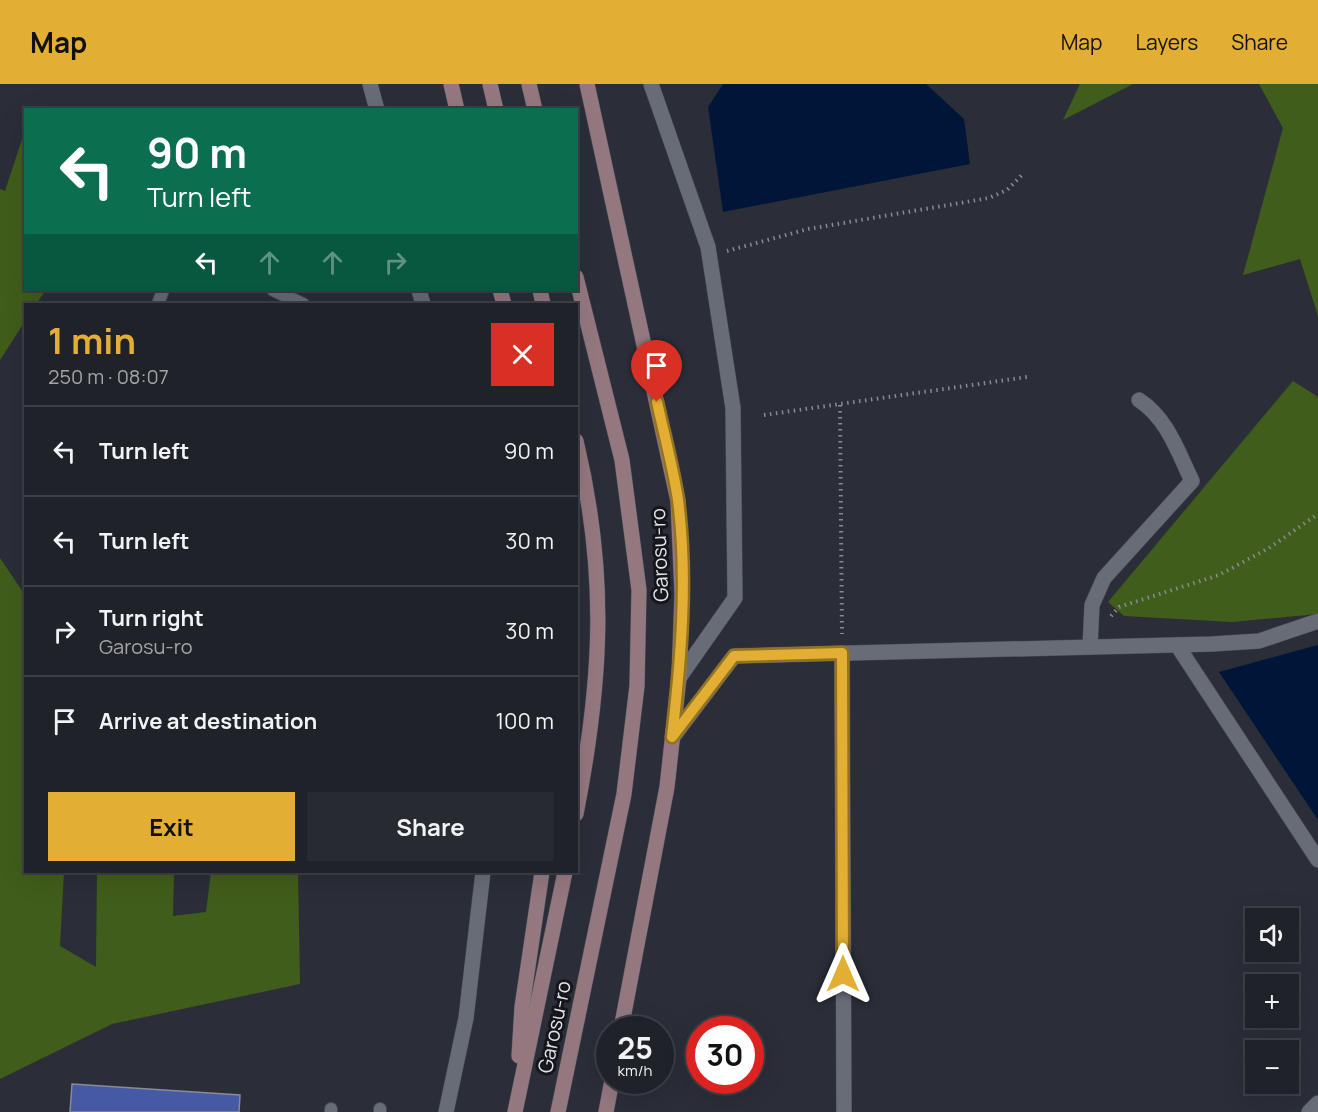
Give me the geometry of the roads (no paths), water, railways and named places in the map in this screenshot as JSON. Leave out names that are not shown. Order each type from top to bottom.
[{"type":"main road","points":[[451,84],[457,108]]},
{"type":"main road","points":[[490,84],[496,108]]},
{"type":"main road","points":[[529,84],[535,108]]},
{"type":"main road","name":"Garosu-ro","points":[[588,84],[678,501],[682,594],[679,678],[667,787],[623,1016]]},
{"type":"main road","name":"Garosu-ro","points":[[558,1112],[624,794],[637,686],[639,622],[639,590],[622,460],[578,285]]},
{"type":"main road","points":[[578,450],[594,525],[599,606],[598,675],[578,801]]},
{"type":"main road","name":"Garosu-ro","points":[[516,1110],[522,1007],[542,873]]},
{"type":"main road","name":"Garosu-ro","points":[[516,1110],[565,873]]},
{"type":"main road","points":[[606,1112],[609,1094]]},
{"type":"street","points":[[370,84],[376,108]]},
{"type":"street","points":[[651,84],[709,256],[732,408],[735,598],[679,678]]},
{"type":"street","points":[[1090,647],[1092,605],[1104,578],[1192,481],[1164,424],[1153,409],[1139,400]]},
{"type":"street","points":[[672,737],[734,656],[1259,641],[1318,621]]},
{"type":"street","points":[[1177,645],[1318,860]]},
{"type":"street","points":[[842,653],[844,1112]]},
{"type":"street","points":[[446,1112],[466,1018],[483,873]]},
{"type":"street","points":[[1309,1112],[1318,1103]]},
{"type":"lane","points":[[275,291],[301,303]]},
{"type":"water","points":[[723,84],[926,84],[964,119],[970,164],[723,212],[708,107]]},
{"type":"water","points":[[1318,645],[1318,820],[1219,672]]}]
